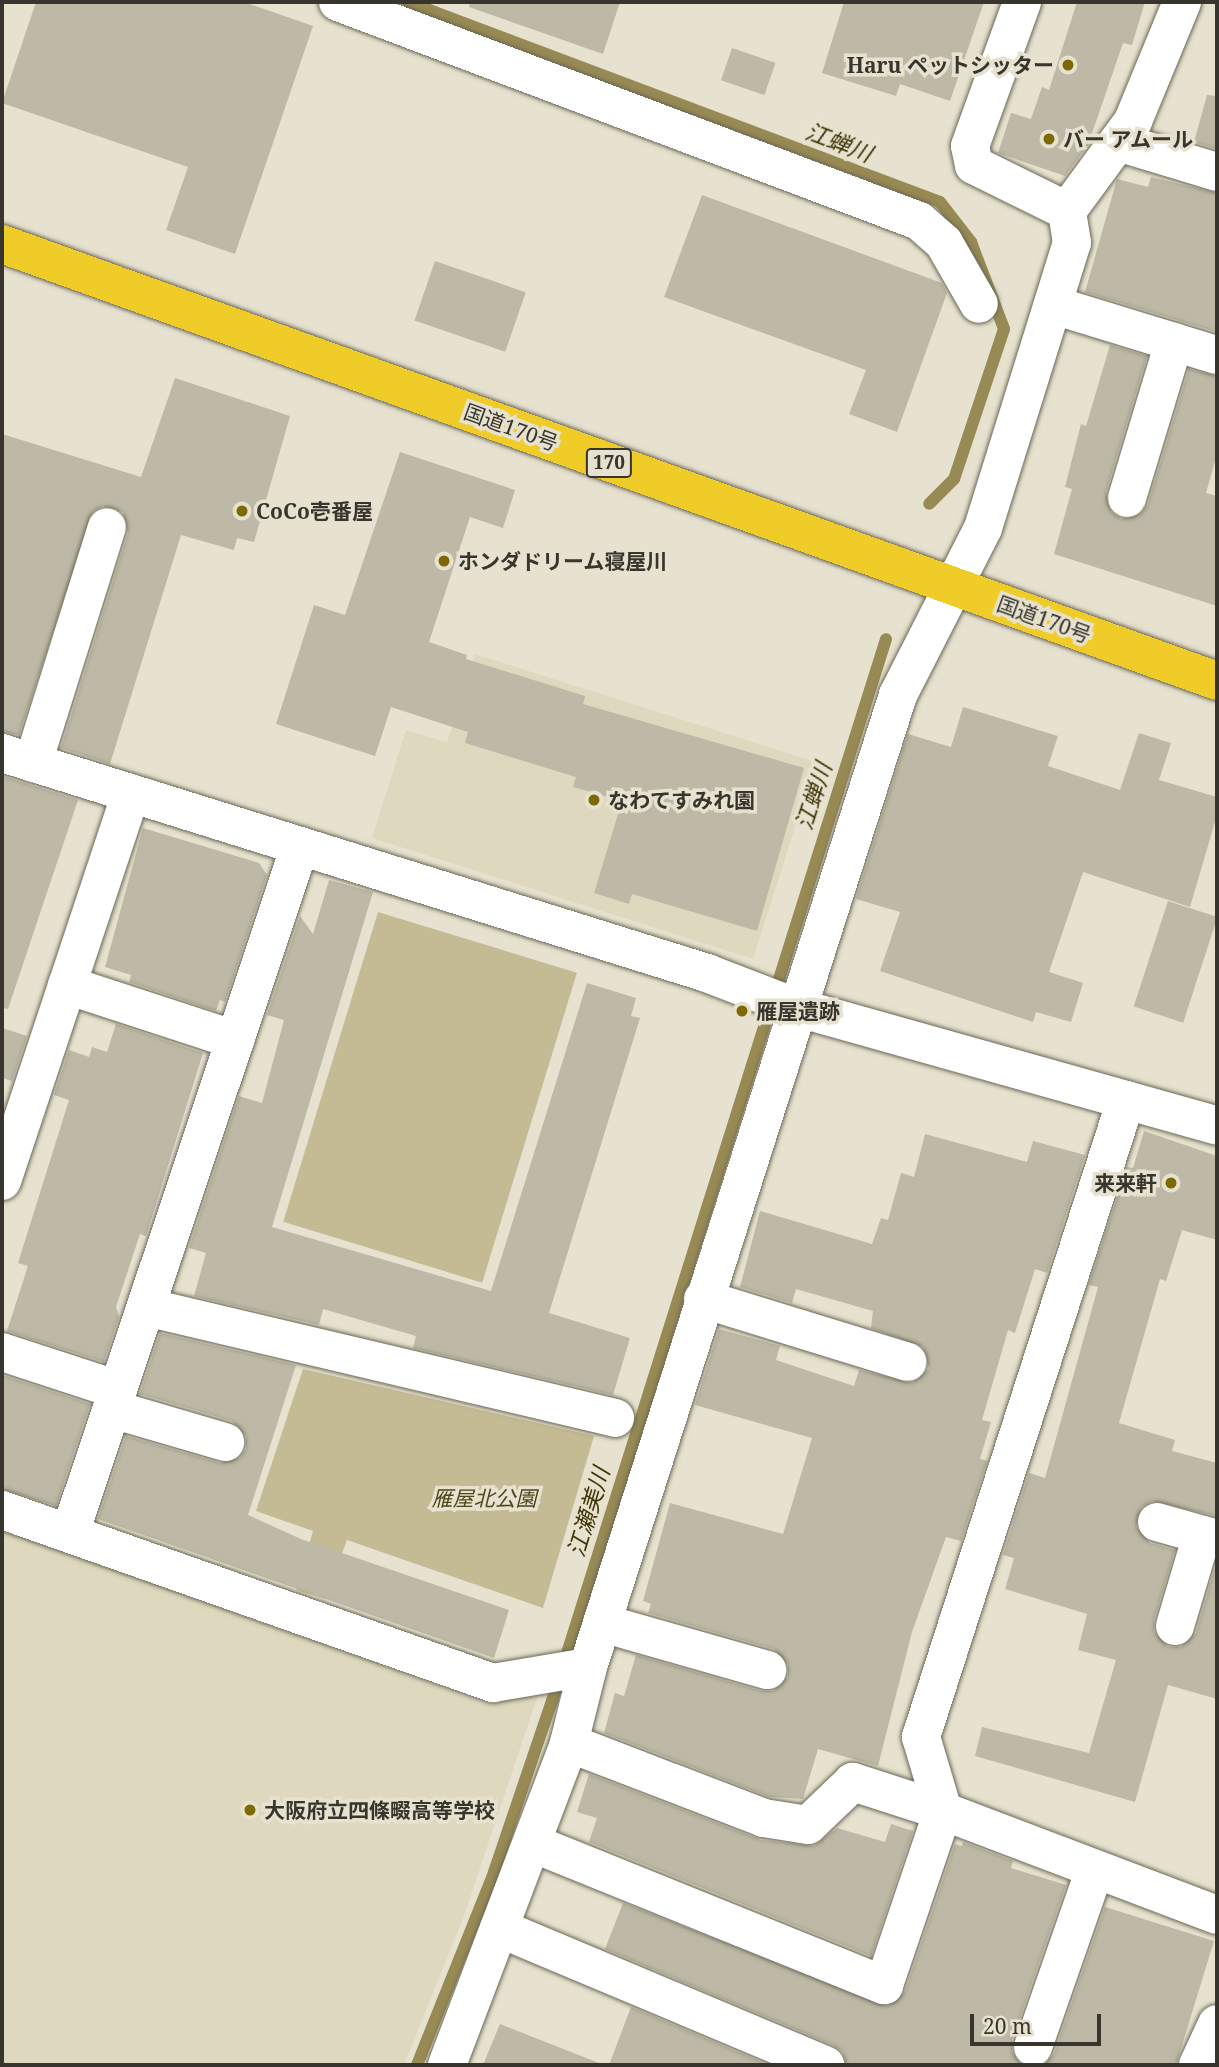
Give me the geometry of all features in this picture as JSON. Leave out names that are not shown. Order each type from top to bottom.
[{"type":"highway","name":"国道170号","points":[[2,244],[1217,681]]},
{"type":"street","points":[[338,2],[919,221],[944,243],[979,304]]},
{"type":"street","points":[[1022,2],[970,146],[974,165],[1067,211]]},
{"type":"street","points":[[447,2065],[569,1743],[588,1667],[703,1299],[795,1007],[898,695],[983,528],[1072,243],[1067,211],[1133,121],[1182,2]]},
{"type":"street","points":[[1118,142],[1217,172]]},
{"type":"street","points":[[1053,305],[1217,355]]},
{"type":"street","points":[[1127,498],[1174,342]]},
{"type":"street","points":[[107,527],[17,758],[707,973],[795,1007],[1217,1126]]},
{"type":"street","points":[[2,1181],[131,794]]},
{"type":"street","points":[[70,1533],[300,846]]},
{"type":"street","points":[[67,985],[235,1040]]},
{"type":"street","points":[[532,1843],[884,1985],[943,1811],[921,1737],[1126,1100]]},
{"type":"street","points":[[703,1299],[908,1362]]},
{"type":"street","points":[[146,1307],[615,1418]]},
{"type":"street","points":[[2,1352],[225,1442]]},
{"type":"street","points":[[2,1510],[493,1683],[588,1667]]},
{"type":"street","points":[[1157,1522],[1210,1537],[1175,1626]]},
{"type":"street","points":[[602,1623],[767,1670]]},
{"type":"street","points":[[569,1743],[764,1818],[808,1825],[853,1782],[943,1811],[1217,1915]]},
{"type":"street","points":[[1033,2047],[1094,1869]]},
{"type":"street","points":[[499,1928],[825,2065]]},
{"type":"street","points":[[1198,2065],[1217,2024]]},
{"type":"shaded area","name":"なわてすみれ園","points":[[475,654],[816,762],[753,959],[372,838],[406,730],[447,742]]},
{"type":"shaded area","name":"大阪府立四條畷高等学校","points":[[2,1529],[487,1704],[538,1695],[464,1916],[404,2065],[2,2065]]},
{"type":"green space","points":[[378,912],[577,973],[482,1283],[283,1222]]},
{"type":"green space","name":"雁屋北公園","points":[[303,1369],[594,1436],[543,1608],[347,1540],[325,1599],[296,1590],[313,1531],[256,1511]]},
{"type":"building","points":[[36,2],[244,2],[313,26],[235,254],[166,230],[188,167],[2,103]]},
{"type":"building","points":[[470,2],[620,2],[603,54],[469,7]]},
{"type":"building","points":[[844,2],[984,2],[950,101],[900,84],[896,96],[822,73]]},
{"type":"building","points":[[1077,2],[1145,2],[1132,45],[1123,43],[1088,145],[1065,176],[998,153],[1011,113],[1031,119],[1042,87],[1049,90]]},
{"type":"building","points":[[732,48],[775,63],[764,95],[721,80]]},
{"type":"building","points":[[1207,95],[1217,96],[1217,149],[1194,142]]},
{"type":"building","points":[[1151,177],[1217,193],[1217,332],[1085,292],[1117,179],[1148,187]]},
{"type":"building","points":[[702,195],[942,283],[947,293],[897,432],[849,414],[866,370],[664,297]]},
{"type":"building","points":[[435,261],[526,292],[505,352],[414,321]]},
{"type":"building","points":[[1110,345],[1147,356],[1106,492],[1111,512],[1121,519],[1141,514],[1148,504],[1189,369],[1217,376],[1217,454],[1206,493],[1217,496],[1217,606],[1054,554],[1072,489],[1065,487],[1081,424],[1086,426]]},
{"type":"building","points":[[175,378],[290,416],[254,542],[237,538],[234,550],[181,535],[110,764],[61,748],[128,533],[123,512],[103,506],[93,511],[19,735],[2,732],[2,434],[141,477]]},
{"type":"building","points":[[400,452],[515,490],[503,528],[470,517],[429,642],[467,655],[466,659],[585,696],[583,704],[804,768],[757,931],[632,894],[629,904],[594,893],[622,801],[573,787],[576,777],[465,743],[468,732],[391,707],[375,756],[276,724],[314,605],[345,615]]},
{"type":"building","points":[[963,707],[1058,736],[1048,766],[1120,790],[1139,733],[1171,743],[1159,780],[1217,797],[1217,815],[1190,907],[1083,872],[1049,972],[1083,983],[1071,1022],[1036,1012],[1033,1022],[880,971],[900,912],[856,899],[908,734],[951,747]]},
{"type":"building","points":[[2,776],[78,800],[8,1009],[2,1008]]},
{"type":"building","points":[[143,828],[259,863],[267,875],[225,1002],[220,1000],[216,1011],[129,982],[131,975],[105,967]]},
{"type":"building","points":[[329,880],[373,892],[272,1227],[491,1291],[587,983],[636,998],[631,1016],[640,1018],[549,1313],[630,1338],[613,1395],[413,1348],[416,1336],[323,1309],[319,1325],[194,1296],[206,1253],[189,1248],[239,1096],[262,1103],[284,1020],[267,1015],[300,916],[313,934]]},
{"type":"building","points":[[1168,901],[1217,917],[1183,1023],[1134,1007]]},
{"type":"building","points":[[116,1024],[203,1053],[146,1236],[140,1234],[116,1307],[119,1317],[104,1362],[7,1331],[28,1266],[18,1263],[69,1100],[54,1095],[69,1050],[89,1057],[92,1047],[107,1052]]},
{"type":"building","points":[[2,1028],[27,1036],[12,1081],[2,1078]]},
{"type":"building","points":[[1144,1131],[1217,1156],[1217,1240],[1182,1230],[1166,1281],[1160,1279],[1119,1423],[1175,1440],[1172,1451],[1217,1463],[1217,1516],[1152,1501],[1141,1507],[1136,1527],[1150,1543],[1175,1550],[1154,1620],[1154,1632],[1168,1647],[1181,1647],[1196,1633],[1217,1561],[1217,1699],[1168,1685],[1135,1802],[975,1756],[982,1727],[1089,1753],[1116,1660],[1078,1650],[1087,1614],[1005,1589],[1014,1558],[1003,1555],[1029,1473],[1045,1478],[1098,1287],[1089,1285],[1127,1167],[1133,1168]]},
{"type":"building","points":[[925,1134],[1027,1162],[1033,1141],[1085,1155],[1047,1273],[1035,1269],[1015,1333],[1008,1330],[982,1420],[991,1422],[980,1459],[987,1461],[961,1541],[946,1537],[912,1632],[878,1766],[818,1749],[803,1799],[770,1797],[604,1733],[615,1693],[624,1696],[636,1655],[761,1691],[773,1691],[788,1677],[788,1664],[774,1649],[648,1613],[651,1604],[643,1601],[670,1503],[783,1534],[812,1438],[695,1405],[719,1329],[780,1346],[776,1360],[854,1386],[859,1370],[912,1383],[929,1369],[923,1347],[871,1328],[873,1311],[796,1289],[792,1303],[740,1287],[760,1211],[872,1244],[881,1218],[888,1220],[901,1173],[914,1177]]},
{"type":"building","points":[[160,1333],[296,1365],[248,1515],[301,1539],[509,1610],[494,1658],[98,1519],[126,1436],[220,1463],[240,1458],[246,1449],[246,1436],[232,1421],[140,1394]]},
{"type":"building","points":[[2,1375],[90,1404],[56,1506],[2,1489]]},
{"type":"building","points":[[589,1774],[761,1840],[814,1846],[837,1828],[885,1842],[891,1824],[913,1831],[871,1956],[589,1842],[597,1818],[577,1812]]},
{"type":"building","points":[[963,1842],[1013,1861],[1011,1868],[1066,1885],[1012,2040],[1012,2052],[1022,2065],[846,2065],[843,2052],[833,2045],[605,1949],[623,1903],[888,2006],[905,1992],[955,1844],[962,1846]]},
{"type":"building","points":[[1105,1907],[1214,1941],[1176,2065],[1044,2065],[1054,2054]]},
{"type":"building","points":[[631,2007],[769,2065],[609,2065]]},
{"type":"building","points":[[500,2024],[599,2063],[599,2065],[483,2065]]},
{"type":"waterway","name":"江蝉川","points":[[408,2],[940,202],[971,242],[1004,329],[954,479],[929,504]]},
{"type":"waterway","name":"江瀬美川","points":[[417,2065],[494,1872],[552,1701],[886,639]]},
{"type":"place","name":"Haru ペットシッター","points":[[1068,65]]},
{"type":"place","name":"バー アムール","points":[[1049,139]]},
{"type":"place","name":"CoCo壱番屋","points":[[242,511]]},
{"type":"place","name":"ホンダドリーム寝屋川","points":[[444,561]]},
{"type":"place","name":"なわてすみれ園","points":[[594,800]]},
{"type":"place","name":"雁屋遺跡","points":[[742,1011]]},
{"type":"place","name":"来来軒","points":[[1171,1183]]},
{"type":"place","name":"大阪府立四條畷高等学校","points":[[250,1810]]}]
